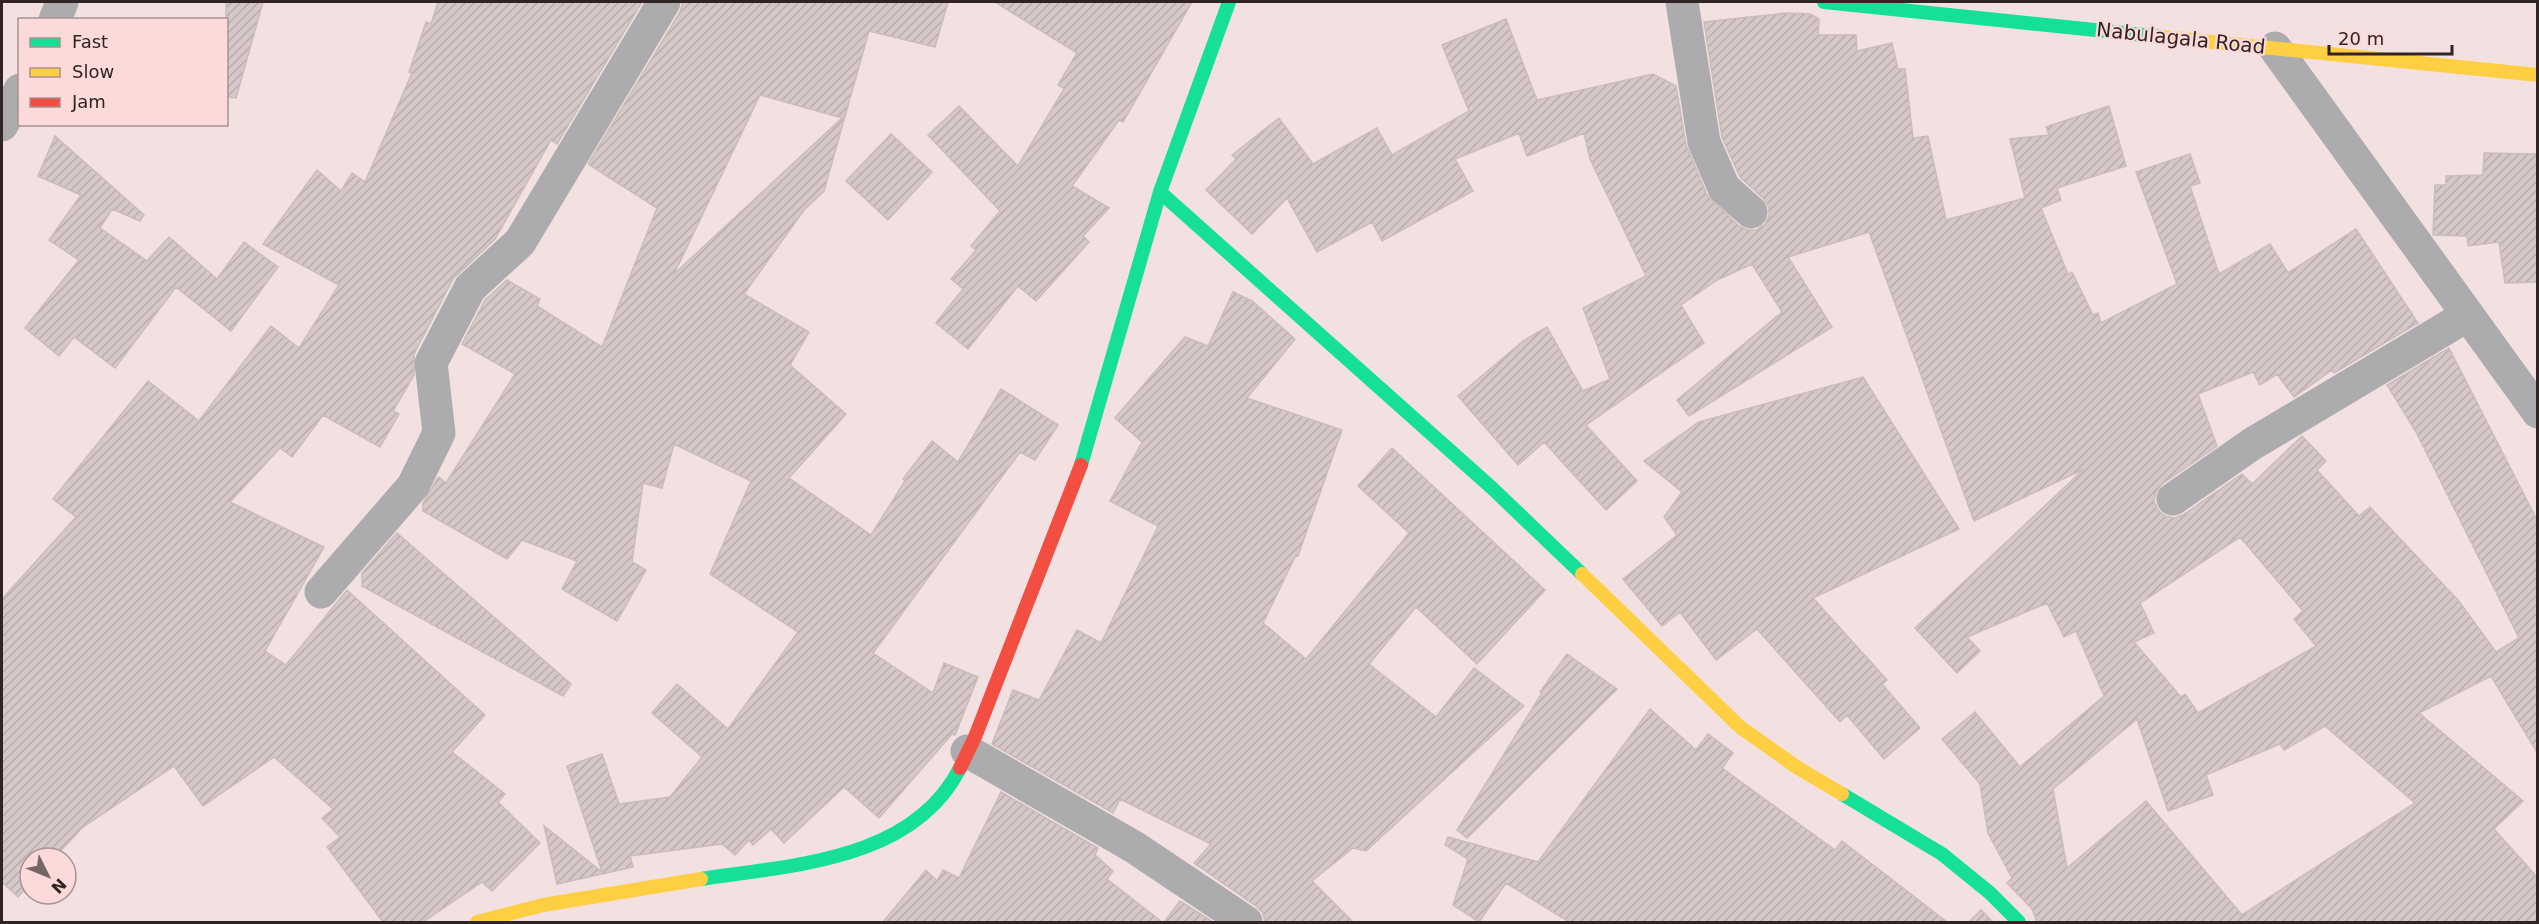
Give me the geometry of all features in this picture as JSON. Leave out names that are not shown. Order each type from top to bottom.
[{"type":"street","points":[[56,18],[62,2]]},
{"type":"street","points":[[321,592],[413,486],[439,433],[430,363],[470,288],[520,242],[664,2]]},
{"type":"street","points":[[477,922],[543,905],[821,860],[874,844],[922,817],[950,787],[967,751],[1083,460],[1160,192],[1229,2]]},
{"type":"street","points":[[1682,2],[1704,142],[1724,188],[1751,212]]},
{"type":"street","name":"Nabulagala Road","points":[[1824,2],[2538,75]]},
{"type":"street","points":[[2275,48],[2538,412]]},
{"type":"street","points":[[2,125],[18,94]]},
{"type":"street","points":[[1160,192],[1492,488],[1740,727],[1798,768],[1942,854],[1990,893],[2019,922]]},
{"type":"street","points":[[2173,499],[2252,444],[2468,315]]},
{"type":"street","points":[[967,751],[1134,847],[1246,922]]},
{"type":"building","points":[[226,2],[263,2],[236,98],[228,97],[228,18],[226,18]]},
{"type":"building","points":[[438,2],[642,2],[557,144],[551,140],[495,239],[453,279],[414,354],[414,375],[393,411],[399,414],[380,447],[323,415],[292,457],[280,448],[230,502],[324,547],[265,651],[286,665],[347,590],[485,715],[452,752],[505,794],[498,802],[540,843],[492,891],[482,882],[423,922],[383,922],[327,847],[340,837],[322,818],[333,809],[274,757],[203,806],[174,766],[82,828],[65,846],[18,846],[18,897],[2,882],[2,599],[76,517],[53,499],[148,381],[199,421],[271,326],[299,348],[339,285],[263,244],[317,170],[341,191],[352,173],[365,182],[412,73],[409,72],[426,22],[431,24]]},
{"type":"building","points":[[683,2],[948,2],[935,47],[869,31],[824,191],[804,210],[744,294],[809,332],[790,365],[846,414],[789,478],[871,535],[905,481],[903,479],[932,441],[958,462],[1001,389],[1058,425],[1035,460],[1020,452],[873,653],[933,693],[944,663],[978,677],[955,735],[952,734],[879,818],[844,787],[784,843],[771,829],[753,845],[749,840],[735,855],[722,844],[630,856],[633,867],[557,884],[544,826],[602,872],[567,766],[602,754],[619,804],[670,797],[702,757],[652,713],[677,684],[728,729],[798,632],[710,574],[751,481],[674,444],[662,488],[643,483],[632,562],[646,570],[617,621],[562,589],[577,561],[522,540],[507,559],[423,511],[423,503],[437,479],[439,477],[446,483],[515,374],[462,344],[485,300],[507,280],[540,299],[537,306],[602,347],[657,208],[588,164],[680,12]],"holes":[[[760,95],[842,118],[674,274]]]},
{"type":"building","points":[[995,2],[1192,2],[1123,122],[1119,120],[1072,186],[1109,208],[1083,236],[1089,242],[1036,301],[1018,286],[968,349],[936,323],[963,289],[951,279],[976,250],[971,246],[1000,211],[928,135],[959,106],[1018,166],[1064,89],[1058,85],[1077,53]]},
{"type":"building","points":[[1786,13],[1810,14],[1819,19],[1818,35],[1856,35],[1857,51],[1892,43],[1898,69],[1905,69],[1913,138],[1928,136],[1946,220],[2025,198],[2010,139],[2049,135],[2046,127],[2109,106],[2126,166],[2057,188],[2061,200],[2041,208],[2068,274],[2072,272],[2093,315],[2098,313],[2101,323],[2177,284],[2136,172],[2190,154],[2200,183],[2190,186],[2219,274],[2270,244],[2288,273],[2356,229],[2418,323],[2334,373],[2332,370],[2294,397],[2277,374],[2260,385],[2253,372],[2198,394],[2217,446],[2162,484],[2156,492],[2154,501],[2158,510],[2165,516],[2174,518],[2183,515],[2242,474],[2252,484],[2302,436],[2326,461],[2317,470],[2359,516],[2370,507],[2458,600],[2496,652],[2519,638],[2416,432],[2387,385],[2449,348],[2538,522],[2538,754],[2491,676],[2419,713],[2523,801],[2494,829],[2538,878],[2538,922],[2037,922],[2032,909],[2007,883],[2012,878],[1988,833],[1980,784],[1942,739],[1975,712],[2020,767],[2104,696],[2076,631],[2064,637],[2047,603],[1967,637],[1980,651],[1957,673],[1915,628],[2084,469],[1974,521],[1869,232],[1788,257],[1832,327],[1689,416],[1677,400],[1782,312],[1752,264],[1717,280],[1681,305],[1704,343],[1586,425],[1637,481],[1606,510],[1544,442],[1518,465],[1458,396],[1523,341],[1547,327],[1583,391],[1610,379],[1583,308],[1646,276],[1590,159],[1584,133],[1527,156],[1519,133],[1455,159],[1473,191],[1382,241],[1372,222],[1317,252],[1287,198],[1252,234],[1206,190],[1236,159],[1232,155],[1279,118],[1313,164],[1377,128],[1392,155],[1469,111],[1442,45],[1506,19],[1537,100],[1653,74],[1676,86],[1686,145],[1707,195],[1739,226],[1747,230],[1756,230],[1765,224],[1769,216],[1769,207],[1763,198],[1740,177],[1722,137],[1704,22]],"holes":[[[2240,537],[2303,611],[2294,619],[2316,646],[2198,713],[2185,694],[2181,697],[2134,642],[2154,633],[2140,603]],[[2137,719],[2168,811],[2213,795],[2206,775],[2280,744],[2284,750],[2325,726],[2415,803],[2242,915],[2146,801],[2067,868],[2053,789]]]},
{"type":"building","points":[[891,134],[932,172],[888,220],[846,181]]},
{"type":"building","points":[[55,136],[144,215],[140,221],[112,209],[100,228],[147,261],[169,237],[217,279],[244,242],[278,267],[231,331],[176,287],[115,368],[74,337],[59,356],[25,328],[79,260],[49,240],[81,195],[38,176]]},
{"type":"building","points":[[2484,153],[2538,154],[2538,282],[2505,283],[2499,242],[2468,246],[2467,236],[2433,235],[2435,185],[2446,185],[2446,176],[2483,175]]},
{"type":"building","points":[[1233,292],[1252,301],[1295,339],[1247,398],[1342,430],[1298,556],[1296,555],[1263,623],[1306,659],[1409,533],[1358,486],[1392,448],[1545,590],[1477,664],[1416,607],[1369,664],[1436,717],[1474,668],[1524,706],[1366,851],[1353,848],[1312,881],[1353,922],[1265,922],[1263,913],[1256,906],[1194,863],[1211,844],[1120,799],[1113,813],[992,744],[1013,690],[1039,700],[1077,630],[1101,643],[1158,526],[1110,501],[1142,442],[1115,418],[1185,337],[1208,346]]},
{"type":"building","points":[[1863,377],[1959,529],[1813,598],[1887,680],[1882,684],[1920,728],[1884,759],[1847,715],[1840,722],[1757,629],[1716,660],[1680,612],[1662,626],[1623,579],[1677,535],[1664,517],[1682,492],[1644,461],[1699,422]]},
{"type":"building","points":[[397,533],[571,684],[563,696],[362,586],[362,573]]},
{"type":"building","points":[[1567,654],[1617,689],[1467,838],[1457,830],[1542,693],[1540,692]]},
{"type":"building","points":[[1650,709],[1696,750],[1708,734],[1733,753],[1722,768],[1835,850],[1842,841],[1947,922],[1569,922],[1506,883],[1479,922],[1453,905],[1468,859],[1445,845],[1448,837],[1538,862]]},
{"type":"building","points":[[1001,792],[1098,848],[1095,855],[1113,871],[1107,879],[1162,922],[883,922],[926,870],[937,881],[943,870],[959,878]]},
{"type":"building","points":[[1180,901],[1213,922],[1164,922]]},
{"type":"building","points":[[1981,910],[1993,922],[1969,922]]},
{"type":"traffic: fast","points":[[1081,465],[1160,192],[1229,2]]},
{"type":"traffic: fast","points":[[1824,2],[2163,37]]},
{"type":"traffic: fast","points":[[1160,192],[1492,488],[1582,574]]},
{"type":"traffic: fast","points":[[701,879],[811,862],[847,853],[881,840],[912,823],[939,799],[960,768]]},
{"type":"traffic: fast","points":[[1842,794],[1942,854],[1990,893],[2019,922]]},
{"type":"traffic: slow","points":[[2163,37],[2538,75]]},
{"type":"traffic: slow","points":[[1582,574],[1740,727],[1798,768],[1842,794]]},
{"type":"traffic: slow","points":[[477,922],[543,905],[701,879]]},
{"type":"traffic: jam","points":[[960,768],[975,737],[1081,465]]}]
